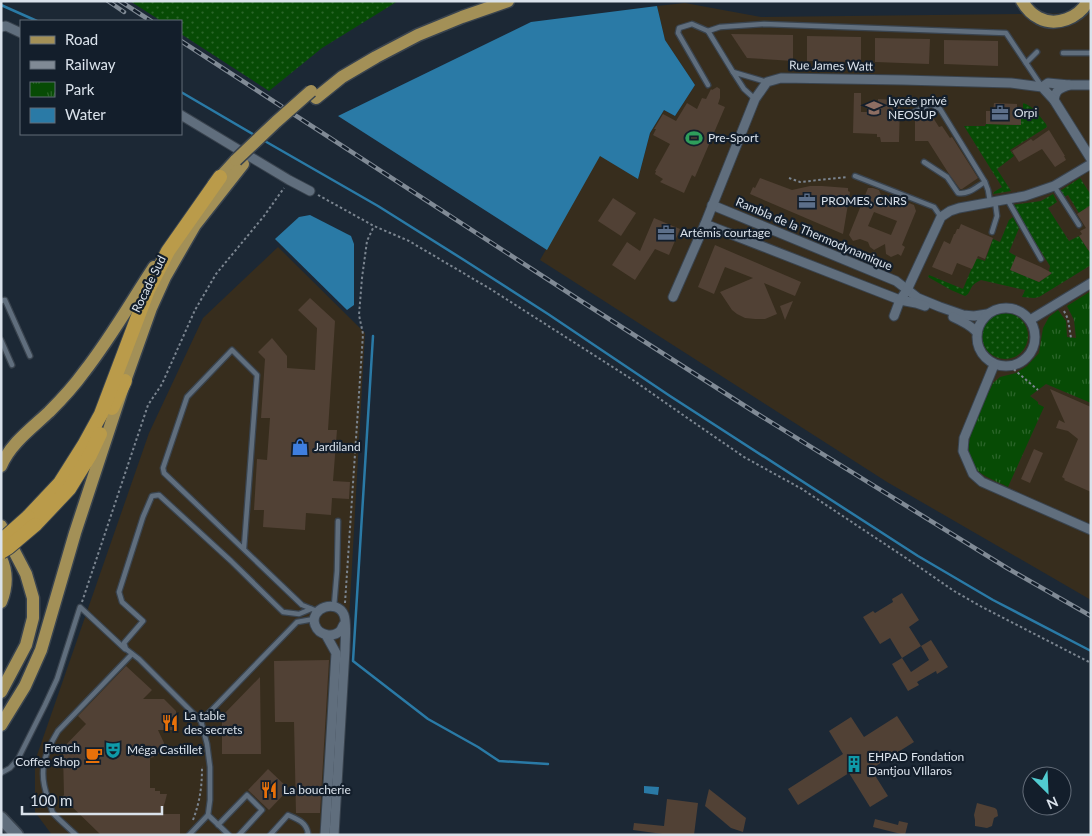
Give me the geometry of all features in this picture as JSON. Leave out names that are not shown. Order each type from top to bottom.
[{"type":"highway","points":[[1,552],[9,547],[31,521],[84,445],[101,414],[148,290],[168,251],[220,177]]},
{"type":"highway","points":[[1,541],[31,521],[68,488],[90,455],[125,381]]},
{"type":"main road","name":"Rocade Sud","points":[[1,725],[25,686],[41,650],[75,533],[151,308],[165,277],[195,225],[239,162],[276,122],[366,56],[415,29],[485,1]]},
{"type":"main road","name":"Rocade Sud","points":[[314,95],[376,57],[418,35],[508,1]]},
{"type":"main road","points":[[1021,1],[1029,12],[1040,19],[1052,22],[1065,20],[1077,15],[1088,3]]},
{"type":"main road","name":"Rocade Sud","points":[[1,466],[20,440],[84,372],[113,331],[182,223],[220,177],[239,162]]},
{"type":"main road","points":[[1,526],[26,574],[33,598],[33,618],[26,645],[1,692]]},
{"type":"main road","points":[[1,558],[7,581],[1,602]]},
{"type":"main road","points":[[1,818],[17,835]]},
{"type":"street","points":[[1,26],[6,26],[20,33]]},
{"type":"street","name":"Rue James Watt","points":[[768,82],[781,78],[1011,83],[1042,87],[1048,83],[1091,85]]},
{"type":"street","points":[[673,297],[705,224],[755,98],[768,82]]},
{"type":"street","points":[[1054,100],[1056,92],[1069,85]]},
{"type":"street","points":[[1042,87],[1054,100],[1089,153]]},
{"type":"street","points":[[182,116],[310,191]]},
{"type":"street","points":[[894,316],[900,300],[907,290],[941,218],[950,211],[1025,196],[1054,186],[1091,164]]},
{"type":"street","name":"Rambla de la Thermodynamique","points":[[712,205],[896,281],[918,298],[940,307],[964,315],[987,314]]},
{"type":"street","points":[[705,224],[900,300],[916,303],[963,321],[977,332]]},
{"type":"street","points":[[1030,320],[1091,283]]},
{"type":"street","points":[[1001,308],[1010,308],[1024,314],[1030,320],[1036,333],[1034,348],[1029,356],[1018,365],[1006,367],[994,365],[982,355],[977,343],[977,332],[978,326],[987,314],[1001,308]]},
{"type":"street","points":[[994,365],[964,438],[963,451],[973,474],[982,482],[1091,530]]},
{"type":"street","points":[[334,835],[345,650],[344,619],[340,610],[334,606],[325,606],[314,613],[316,626],[320,632],[326,635],[332,635],[340,631],[344,619]]},
{"type":"street","points":[[324,835],[336,653],[326,635]]},
{"type":"lane","points":[[708,85],[678,33],[679,28],[692,24],[708,31],[744,89],[755,98]]},
{"type":"lane","points":[[708,31],[720,26],[764,24],[1006,33],[1042,87]]},
{"type":"lane","points":[[1026,62],[1037,52]]},
{"type":"lane","points":[[1063,53],[1091,53]]},
{"type":"lane","points":[[733,72],[768,82]]},
{"type":"lane","points":[[914,112],[930,104],[940,108],[988,190],[997,216],[992,232]]},
{"type":"lane","points":[[924,162],[947,177],[958,193],[969,192],[984,182]]},
{"type":"lane","points":[[856,176],[934,207],[941,218]]},
{"type":"lane","points":[[1054,186],[1078,225]]},
{"type":"lane","points":[[1007,199],[1041,259]]},
{"type":"lane","points":[[1,301],[5,300],[30,356]]},
{"type":"lane","points":[[1,340],[12,364]]},
{"type":"lane","points":[[244,548],[257,374],[232,350],[187,397],[163,468],[164,473],[302,605],[314,613]]},
{"type":"lane","points":[[126,649],[124,643],[143,622],[122,602],[119,592],[143,517],[152,496],[159,494],[283,612],[314,613]]},
{"type":"lane","points":[[334,606],[338,521]]},
{"type":"lane","points":[[1,773],[10,768],[18,759],[57,680],[80,607],[155,674],[201,722],[207,744],[210,767],[210,800],[208,815],[189,835]]},
{"type":"lane","points":[[201,722],[297,622],[314,613]]},
{"type":"lane","points":[[76,835],[53,813],[42,778],[42,768],[51,743],[58,731],[132,654]]},
{"type":"lane","points":[[218,825],[247,795],[262,810],[239,835]]},
{"type":"lane","points":[[208,815],[229,835]]},
{"type":"lane","points":[[270,835],[288,815],[302,822],[307,827],[307,835]]},
{"type":"path","points":[[789,178],[800,182],[856,176]]},
{"type":"path","points":[[80,607],[148,404],[162,384],[195,310],[216,274],[264,216],[289,180]]},
{"type":"path","points":[[310,191],[374,226],[409,241],[508,300],[633,380],[744,457],[802,489],[954,591],[1091,662]]},
{"type":"path","points":[[344,619],[362,334],[359,315],[367,241],[374,226]]},
{"type":"path","points":[[1060,302],[1068,319],[1071,338]]},
{"type":"path","points":[[1010,366],[1038,390]]},
{"type":"path","points":[[192,822],[199,804],[202,767],[210,767]]},
{"type":"shaded area","points":[[685,3],[761,17],[1091,13],[1091,600],[887,482],[540,260],[600,155],[638,179],[650,133],[664,110],[675,116],[695,85],[665,40],[657,6]]},
{"type":"shaded area","points":[[278,247],[365,333],[337,835],[52,835],[35,812],[35,761],[149,433],[203,318]]},
{"type":"green space","points":[[130,1],[398,1],[322,48],[269,91],[182,35],[182,20],[159,20]]},
{"type":"green space","points":[[1023,103],[1033,109],[1047,127],[1010,150],[1014,156],[997,169],[1011,191],[993,194],[1002,187],[964,126],[985,126],[986,124],[1020,125],[1021,118],[1023,118]]},
{"type":"green space","points":[[1080,178],[1091,195],[1091,205],[1079,213],[1068,195],[1064,197],[1060,191]]},
{"type":"green space","points":[[1053,194],[1057,202],[1048,208],[1069,241],[1079,236],[1088,250],[1091,249],[1091,265],[1039,297],[1034,298],[1022,297],[1025,290],[981,280],[973,285],[965,296],[928,277],[929,275],[963,289],[976,258],[985,261],[993,239],[1000,242],[1009,220],[1013,217],[1019,228],[1009,252],[1016,256],[1011,270],[1039,282],[1051,274],[1049,271],[1050,266],[1012,205],[1041,201]]},
{"type":"green space","points":[[1091,291],[1091,403],[1046,384],[1030,396],[1044,407],[1008,487],[984,475],[972,464],[969,455],[969,445],[979,412],[993,383],[1000,377],[1016,373],[1027,366],[1039,353],[1043,328],[1049,317],[1058,310],[1066,321],[1067,337],[1076,338],[1074,320],[1067,306]]},
{"type":"green space","points":[[1010,313],[1022,319],[1027,327],[1027,345],[1022,353],[1014,358],[1000,359],[988,353],[983,345],[982,331],[988,319],[996,314]]},
{"type":"water","points":[[657,6],[665,40],[695,85],[675,116],[664,110],[650,133],[638,179],[600,156],[547,250],[338,116],[531,22]]},
{"type":"water","points":[[310,215],[351,236],[354,244],[354,305],[347,310],[275,239],[299,217]]},
{"type":"water","points":[[644,786],[659,787],[658,795],[644,793]]},
{"type":"building","points":[[731,34],[793,35],[793,61],[747,58]]},
{"type":"building","points":[[807,36],[861,37],[861,62],[807,61]]},
{"type":"building","points":[[875,38],[930,39],[929,64],[875,62]]},
{"type":"building","points":[[944,40],[998,41],[998,66],[944,64]]},
{"type":"building","points":[[717,87],[720,89],[718,104],[725,107],[695,177],[692,175],[684,193],[660,182],[663,179],[655,174],[670,144],[653,135],[656,129],[654,129],[663,114],[676,121],[687,103],[697,109],[702,98],[706,99],[711,89]]},
{"type":"building","points":[[854,93],[861,93],[861,112],[874,112],[874,101],[878,102],[878,99],[899,101],[899,142],[881,142],[877,134],[853,133]]},
{"type":"building","points":[[994,103],[1017,104],[1017,111],[1023,111],[1021,125],[986,124],[986,111],[993,111]]},
{"type":"building","points":[[928,110],[939,127],[942,126],[950,138],[952,137],[978,178],[962,189],[960,189],[949,174],[928,141],[915,141],[915,117]]},
{"type":"building","points":[[1049,130],[1066,160],[1055,167],[1042,149],[1019,162],[1012,151],[1031,139],[1033,141]]},
{"type":"building","name":"PROMES, CNRS","points":[[760,178],[792,190],[810,186],[848,188],[850,192],[843,234],[750,194]]},
{"type":"building","points":[[868,188],[879,190],[881,195],[904,205],[909,203],[914,205],[916,211],[902,245],[905,247],[901,256],[898,254],[891,257],[886,254],[885,244],[874,250],[868,242],[860,239],[853,241],[849,235]],"holes":[[[874,212],[897,221],[891,235],[868,226]]]},
{"type":"building","points":[[613,198],[636,213],[621,236],[598,221]]},
{"type":"building","points":[[1091,205],[1091,254],[1079,236],[1082,234],[1080,231],[1086,228],[1077,214]]},
{"type":"building","points":[[654,218],[680,229],[669,255],[655,249],[635,280],[612,265],[627,242],[640,251]]},
{"type":"building","points":[[961,224],[993,238],[985,259],[978,256],[972,269],[957,263],[952,275],[932,267],[944,241],[950,244]]},
{"type":"building","points":[[715,245],[801,282],[795,296],[764,283],[777,314],[765,319],[755,319],[745,318],[737,314],[732,310],[720,292],[753,278],[725,267],[714,294],[698,287]]},
{"type":"building","points":[[1016,256],[1052,273],[1039,282],[1010,270]]},
{"type":"building","points":[[310,298],[335,321],[328,430],[337,430],[333,481],[350,482],[349,499],[332,498],[331,515],[306,513],[305,530],[263,527],[264,510],[254,510],[257,459],[267,460],[270,418],[261,418],[265,359],[258,352],[272,338],[287,356],[287,368],[315,370],[317,328],[298,310]]},
{"type":"building","points":[[793,301],[785,320],[780,306]]},
{"type":"building","points":[[1050,389],[1091,407],[1091,492],[1064,480],[1062,477],[1078,439],[1068,431],[1056,428],[1059,420],[1065,423]]},
{"type":"building","points":[[1034,449],[1043,453],[1030,483],[1021,479]]},
{"type":"building","points":[[902,593],[919,620],[909,627],[921,646],[902,658],[890,638],[880,644],[863,617],[873,611],[875,613],[893,602],[892,599]]},
{"type":"building","points":[[931,640],[948,667],[937,674],[936,671],[917,682],[919,685],[908,691],[892,664],[902,658],[911,672],[929,660],[921,646]]},
{"type":"building","points":[[329,660],[320,813],[296,813],[294,722],[275,722],[274,661]]},
{"type":"building","name":"Méga Castillet","points":[[126,666],[152,690],[143,699],[164,699],[176,711],[176,730],[158,730],[166,751],[159,751],[159,754],[154,754],[154,757],[150,758],[150,788],[160,791],[160,794],[167,794],[161,814],[180,814],[180,835],[101,835],[62,797],[64,795],[63,753],[60,751],[86,724],[78,716]]},
{"type":"building","points":[[260,677],[261,754],[222,754],[223,715]]},
{"type":"building","name":"EHPAD Fondation Dantjou VIllaros","points":[[897,716],[914,742],[871,769],[888,796],[870,807],[849,773],[798,805],[788,789],[843,754],[829,731],[851,717],[864,737]]},
{"type":"building","name":"La boucherie","points":[[268,769],[289,789],[269,810],[248,790]]},
{"type":"building","points":[[709,789],[746,818],[743,832],[731,828],[705,806]]},
{"type":"building","points":[[667,799],[698,803],[694,835],[670,835],[633,830],[634,823],[664,826]]},
{"type":"building","points":[[977,803],[997,810],[998,816],[994,818],[992,826],[987,828],[975,826],[974,815]]},
{"type":"building","points":[[875,819],[898,825],[899,821],[908,823],[905,835],[873,827]]},
{"type":"waterway","points":[[1,5],[35,20]]},
{"type":"waterway","points":[[182,93],[256,136]]},
{"type":"waterway","points":[[263,140],[378,206],[464,260],[918,556],[993,600],[1091,651]]},
{"type":"waterway","points":[[373,336],[353,661],[428,719],[499,761],[548,764]]},
{"type":"railway","points":[[108,1],[124,12]]},
{"type":"railway","points":[[120,1],[149,20]]},
{"type":"railway","points":[[182,42],[756,413],[1007,568],[1091,616]]},
{"type":"place","name":"Lycée privé NEOSUP","points":[[874,108]]},
{"type":"place","name":"Orpi","points":[[1000,113]]},
{"type":"place","name":"Pre-Sport","points":[[694,138]]},
{"type":"place","name":"PROMES, CNRS","points":[[807,201]]},
{"type":"place","name":"Artémis courtage","points":[[666,233]]},
{"type":"place","name":"Jardiland","points":[[300,447]]},
{"type":"place","name":"La table des secrets","points":[[170,723]]},
{"type":"place","name":"Méga Castillet","points":[[113,750]]},
{"type":"place","name":"French Coffee Shop","points":[[94,755]]},
{"type":"place","name":"EHPAD Fondation Dantjou VIllaros","points":[[854,764]]},
{"type":"place","name":"La boucherie","points":[[269,790]]}]
